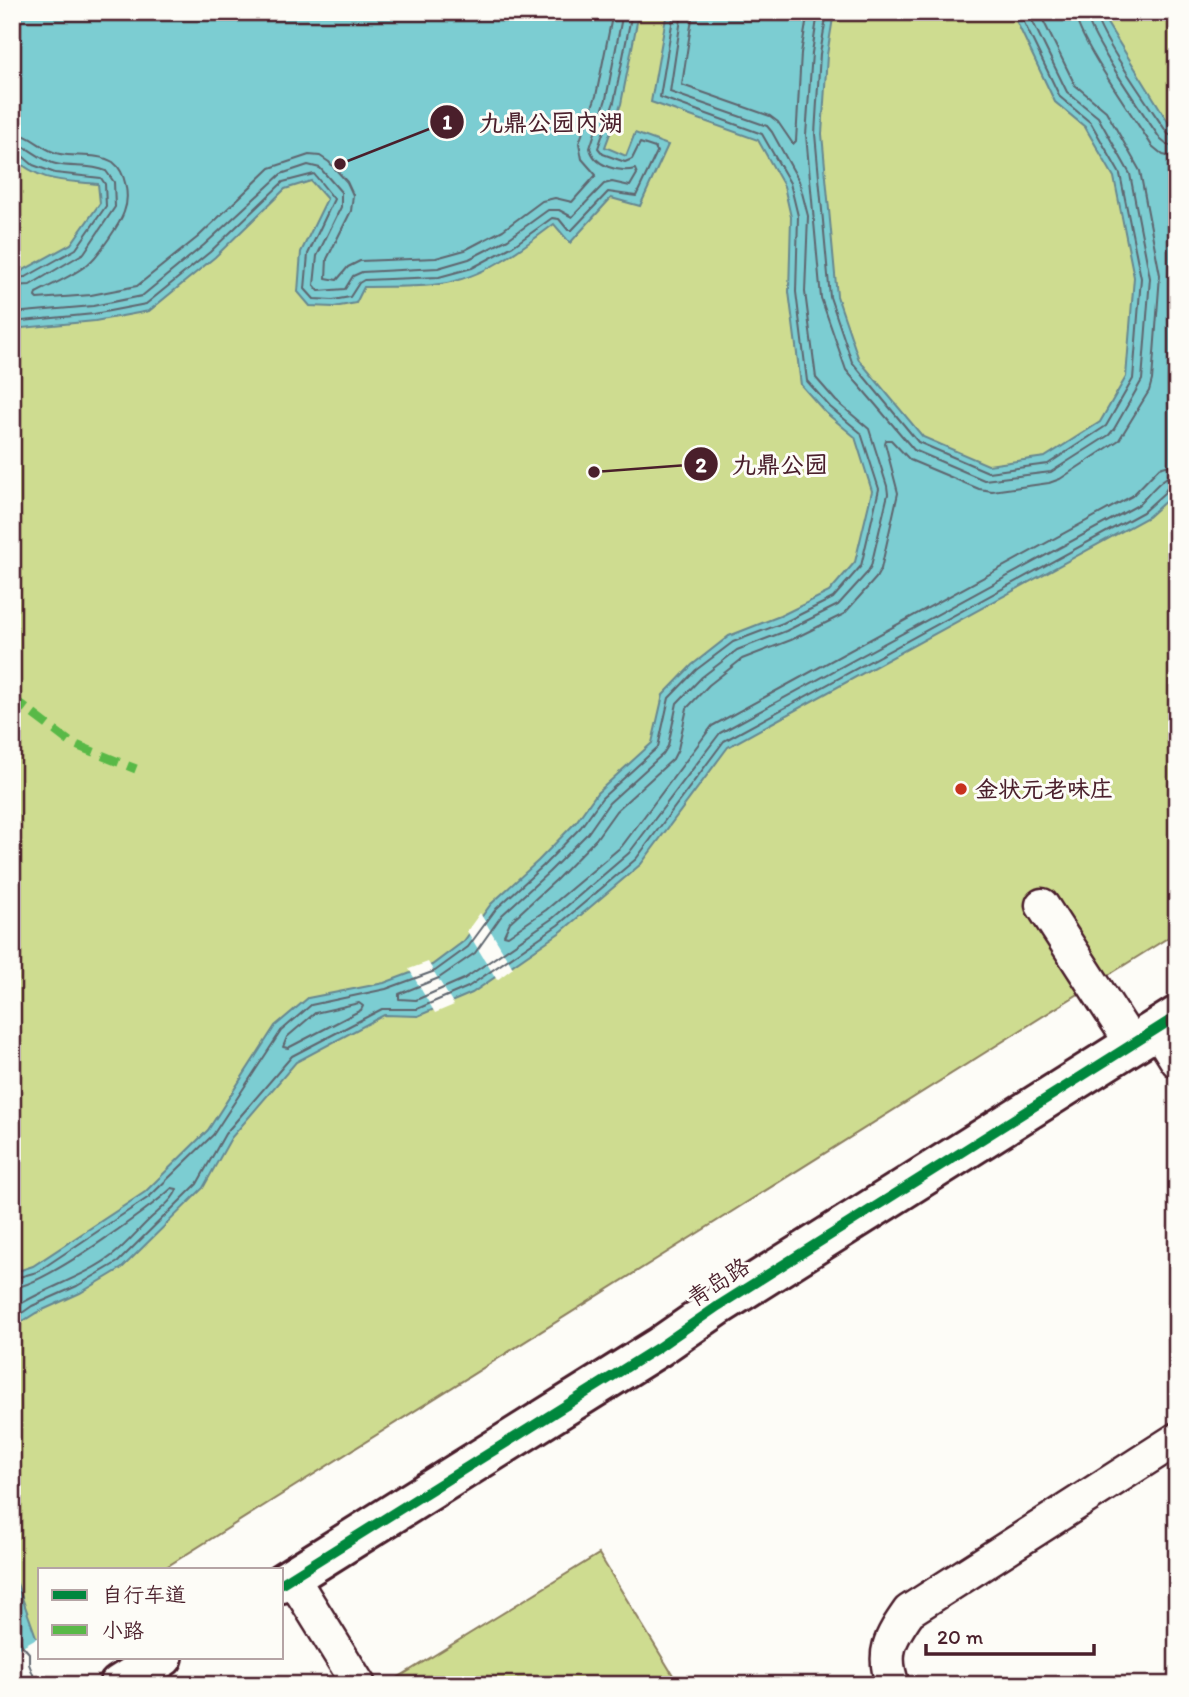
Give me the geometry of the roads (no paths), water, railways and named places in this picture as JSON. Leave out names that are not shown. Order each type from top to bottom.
[{"type":"street","name":"青岛路","points":[[287,1580],[1155,1030]]},
{"type":"street","points":[[119,1685],[161,1658]]},
{"type":"lane","points":[[1042,905],[1155,1030],[1177,1061]]},
{"type":"lane","points":[[893,1685],[886,1665],[893,1633],[909,1611],[1177,1439]]},
{"type":"lane","points":[[287,1580],[359,1685]]},
{"type":"water","points":[[12,12],[639,12],[621,104],[605,147],[626,156],[635,133],[668,145],[640,206],[611,198],[570,243],[554,224],[500,262],[456,281],[422,286],[364,287],[356,303],[334,307],[310,306],[298,292],[301,252],[327,199],[311,181],[285,189],[215,257],[149,311],[95,321],[12,329],[12,271],[22,271],[71,244],[100,203],[98,184],[52,179],[33,172],[12,157]]},
{"type":"water","points":[[667,12],[834,12],[827,55],[822,134],[837,296],[859,360],[923,437],[988,465],[1045,457],[1100,422],[1126,377],[1134,277],[1114,177],[1085,127],[1055,102],[1012,12],[1100,12],[1177,136],[1177,484],[1169,498],[1148,517],[728,747],[641,864],[562,931],[472,993],[418,1016],[384,1015],[296,1062],[231,1138],[203,1188],[122,1268],[12,1328],[12,1273],[33,1266],[145,1192],[208,1130],[275,1026],[308,998],[384,983],[432,965],[464,941],[491,904],[576,822],[597,793],[652,743],[663,695],[692,665],[729,636],[780,616],[829,592],[855,562],[872,491],[855,437],[825,412],[801,385],[789,292],[791,217],[784,186],[758,140],[651,102]]},
{"type":"water","points":[[12,1553],[15,1578],[38,1642],[39,1658],[12,1685]]},
{"type":"place","name":"九鼎公园内湖","points":[[340,164]]},
{"type":"place","name":"九鼎公园","points":[[594,472]]},
{"type":"place","name":"金状元老味庄","points":[[961,789]]}]
